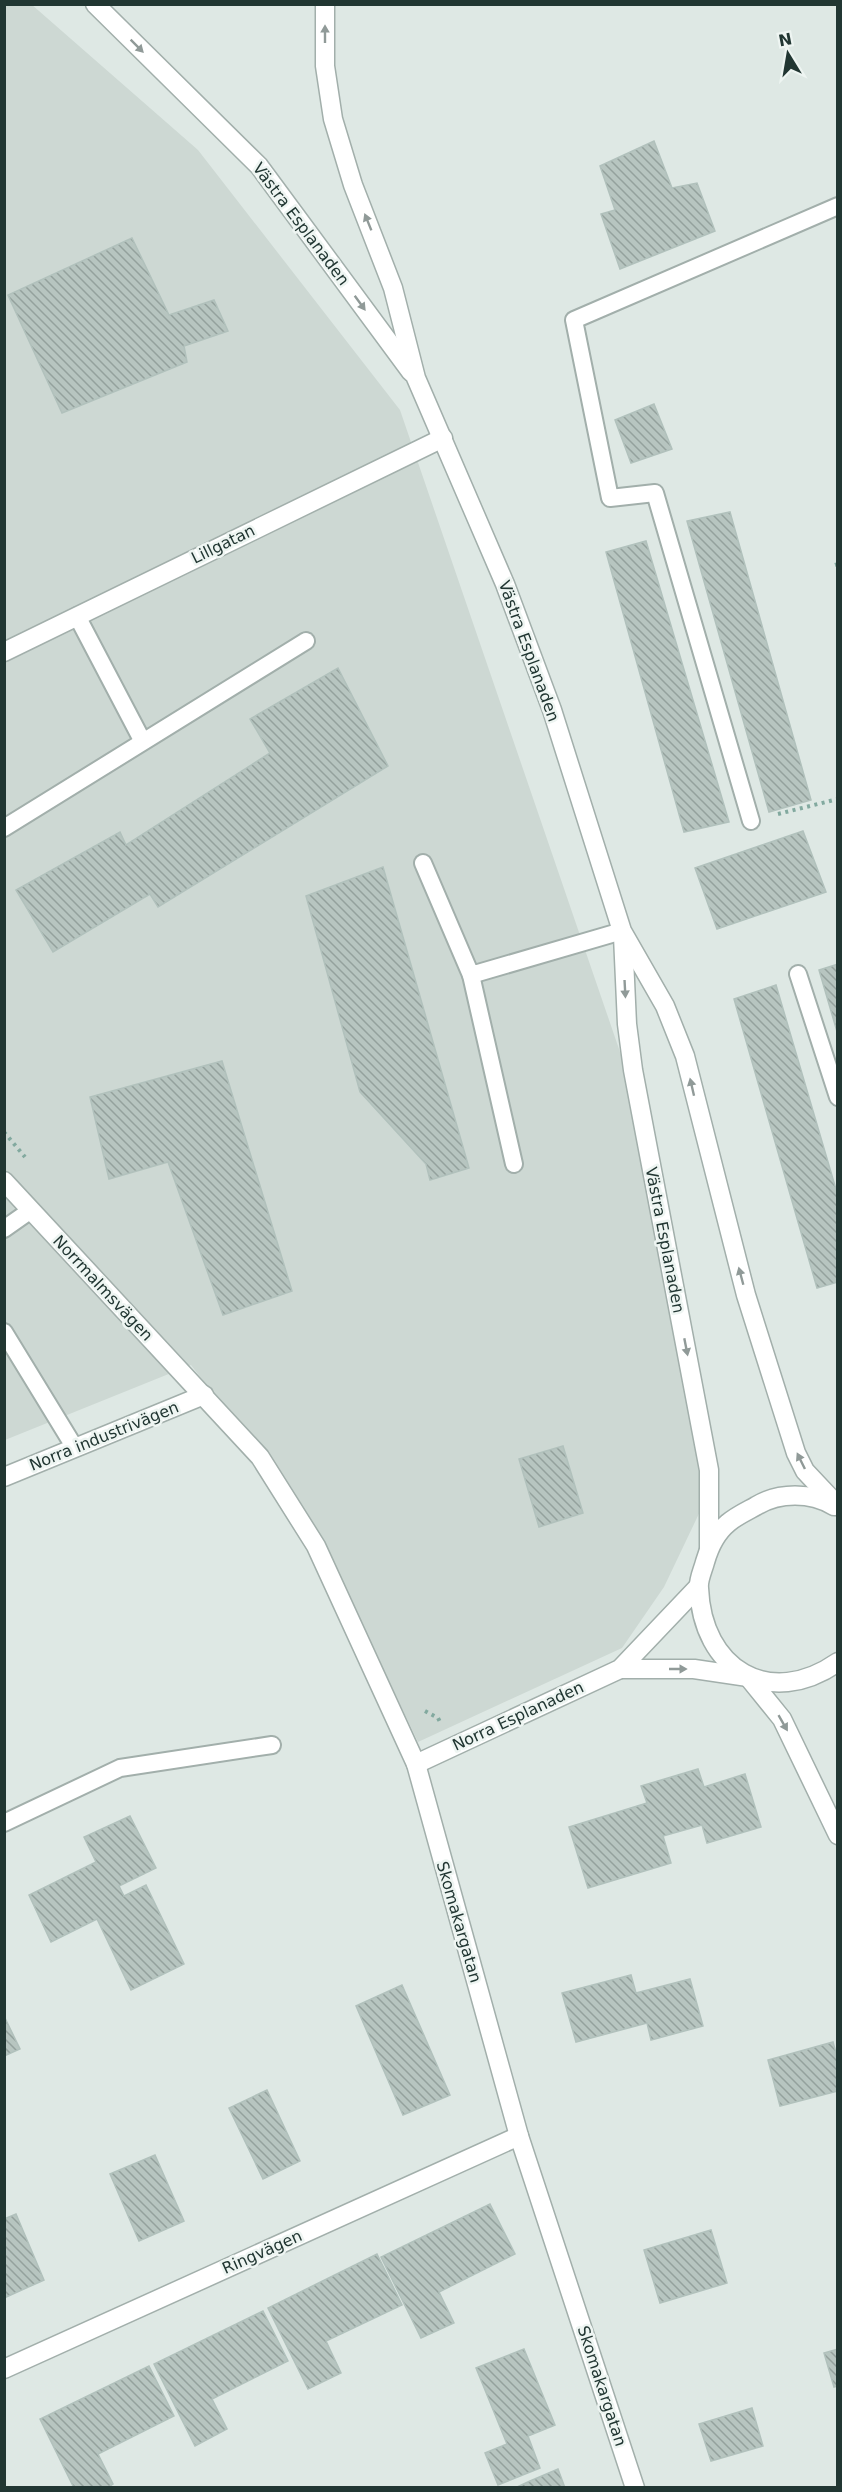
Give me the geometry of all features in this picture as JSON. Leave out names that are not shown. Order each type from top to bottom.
[{"type":"street","name":"Västra Esplanaden","points":[[95,4],[259,166],[416,378]]},
{"type":"street","name":"Västra Esplanaden","points":[[325,4],[325,66],[333,119],[353,184],[393,288],[416,378],[505,584],[552,710],[622,931],[665,1006],[685,1056],[746,1295],[796,1453],[805,1471],[837,1507]]},
{"type":"street","name":"Lillgatan","points":[[4,652],[443,438]]},
{"type":"street","name":"Västra Esplanaden","points":[[622,931],[627,1024],[633,1070],[709,1470],[709,1548]]},
{"type":"street","name":"Norrmalmsvägen","points":[[4,1181],[204,1395]]},
{"type":"street","name":"Norra industrivägen","points":[[4,1477],[204,1395]]},
{"type":"street","name":"Skomakargatan","points":[[204,1395],[260,1457],[316,1546],[416,1764],[519,2136],[635,2487]]},
{"type":"street","points":[[837,1507],[822,1499],[786,1495],[763,1501],[727,1523],[709,1548],[698,1587],[706,1628],[723,1659],[748,1677],[782,1719],[837,1835]]},
{"type":"street","name":"Norra Esplanaden","points":[[416,1764],[620,1669],[698,1587]]},
{"type":"street","name":"Norra Esplanaden","points":[[620,1669],[694,1669],[786,1685],[820,1675],[837,1662]]},
{"type":"street","name":"Ringvägen","points":[[4,2369],[519,2136]]},
{"type":"lane","points":[[751,821],[655,493],[610,498],[574,320],[837,206]]},
{"type":"lane","points":[[78,616],[142,741]]},
{"type":"lane","points":[[4,828],[306,641]]},
{"type":"lane","points":[[423,863],[471,975],[514,1164]]},
{"type":"lane","points":[[471,975],[622,931]]},
{"type":"lane","points":[[798,974],[837,1097]]},
{"type":"lane","points":[[4,1229],[31,1210]]},
{"type":"lane","points":[[4,1332],[75,1448]]},
{"type":"lane","points":[[4,1823],[120,1768],[272,1745]]},
{"type":"path","points":[[751,821],[837,799]]},
{"type":"shaded area","points":[[31,4],[198,150],[400,410],[644,1122],[705,1501],[664,1587],[622,1648],[418,1742],[316,1528],[191,1365],[5,1440],[4,5]]},
{"type":"building","points":[[654,141],[672,188],[697,183],[715,231],[620,269],[601,214],[615,210],[600,166]]},
{"type":"building","points":[[132,238],[169,315],[214,300],[228,331],[184,346],[187,362],[62,413],[8,295]]},
{"type":"building","points":[[654,404],[672,449],[631,463],[615,420]]},
{"type":"building","points":[[730,512],[811,800],[769,812],[687,521]]},
{"type":"building","points":[[646,541],[729,822],[684,832],[606,552]]},
{"type":"building","points":[[338,668],[388,766],[158,907],[150,894],[53,952],[16,890],[120,832],[126,845],[270,753],[250,719]]},
{"type":"building","points":[[803,831],[826,892],[717,929],[695,868]]},
{"type":"building","points":[[383,867],[469,1168],[430,1180],[426,1164],[360,1092],[306,896]]},
{"type":"building","points":[[838,964],[838,1035],[819,970]]},
{"type":"building","points":[[776,985],[838,1196],[838,1282],[817,1288],[734,999]]},
{"type":"building","points":[[222,1061],[292,1291],[223,1315],[168,1162],[109,1179],[90,1097]]},
{"type":"building","points":[[563,1446],[583,1513],[539,1527],[519,1459]]},
{"type":"building","points":[[698,1769],[704,1787],[745,1774],[761,1827],[707,1843],[702,1825],[663,1836],[671,1863],[588,1888],[569,1827],[647,1803],[641,1786]]},
{"type":"building","points":[[130,1816],[156,1868],[119,1886],[124,1896],[146,1885],[184,1964],[131,1990],[97,1919],[51,1942],[29,1895],[96,1862],[84,1837]]},
{"type":"building","points":[[631,1975],[636,1993],[690,1979],[703,2026],[651,2040],[647,2023],[576,2042],[562,1993]]},
{"type":"building","points":[[402,1985],[450,2095],[403,2115],[356,2006]]},
{"type":"building","points":[[4,2016],[20,2049],[4,2056]]},
{"type":"building","points":[[833,2042],[838,2060],[838,2091],[780,2106],[768,2060]]},
{"type":"building","points":[[267,2090],[300,2161],[263,2179],[229,2108]]},
{"type":"building","points":[[155,2155],[184,2221],[139,2241],[110,2174]]},
{"type":"building","points":[[490,2204],[515,2254],[439,2292],[454,2323],[421,2338],[381,2257]]},
{"type":"building","points":[[16,2214],[44,2280],[4,2298],[4,2219]]},
{"type":"building","points":[[711,2230],[727,2283],[660,2303],[644,2250]]},
{"type":"building","points":[[377,2254],[402,2305],[326,2341],[341,2373],[308,2389],[268,2308]]},
{"type":"building","points":[[263,2311],[288,2361],[212,2399],[227,2429],[195,2446],[154,2364]]},
{"type":"building","points":[[524,2349],[555,2425],[528,2436],[540,2468],[498,2485],[485,2453],[507,2444],[476,2368]]},
{"type":"building","points":[[838,2349],[838,2386],[834,2387],[824,2353]]},
{"type":"building","points":[[149,2366],[174,2416],[98,2454],[113,2484],[107,2488],[74,2488],[40,2419]]},
{"type":"building","points":[[752,2408],[763,2446],[711,2461],[699,2424]]},
{"type":"building","points":[[558,2469],[565,2488],[515,2488],[530,2481]]}]
